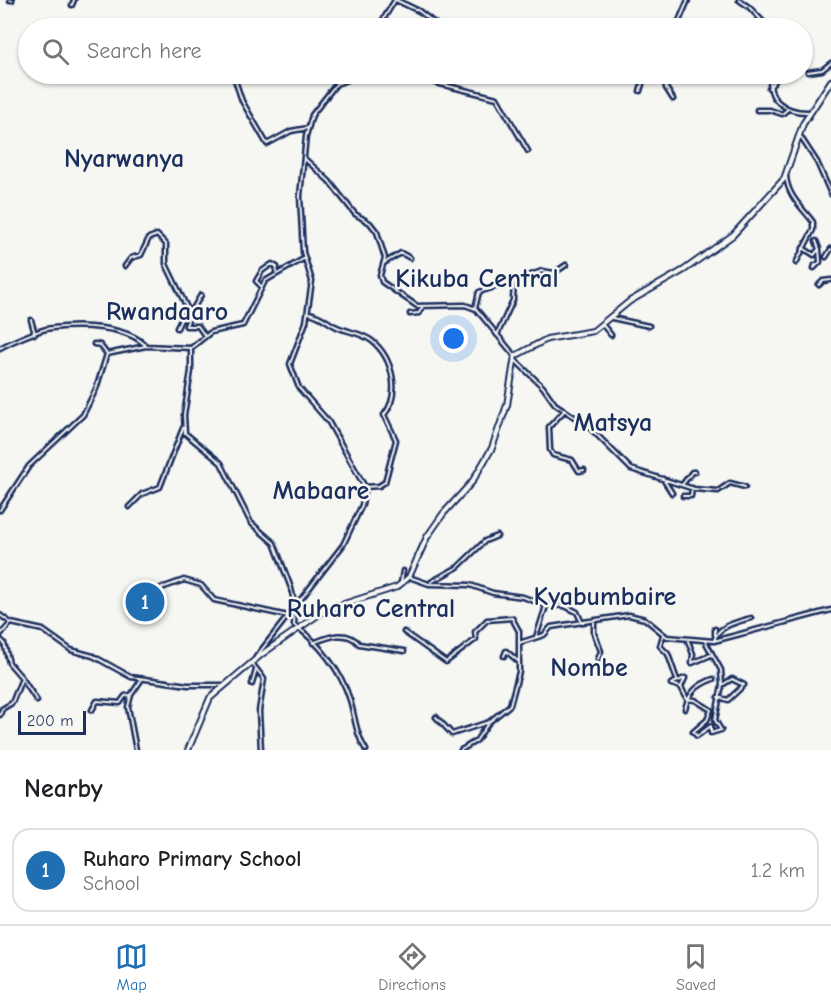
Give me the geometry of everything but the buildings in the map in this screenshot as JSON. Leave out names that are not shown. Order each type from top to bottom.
[{"type":"street","points":[[72,5],[74,0]]},
{"type":"street","points":[[384,18],[396,0],[428,18]]},
{"type":"street","points":[[680,18],[688,0]]},
{"type":"street","points":[[739,0],[759,18]]},
{"type":"street","points":[[813,71],[822,70],[831,63]]},
{"type":"street","points":[[514,357],[542,341],[584,334],[602,324],[632,300],[721,246],[786,176],[799,134],[810,112],[831,81]]},
{"type":"street","points":[[236,84],[242,101],[267,144],[291,130],[308,128]]},
{"type":"street","points":[[253,661],[343,544],[362,505],[365,487],[333,427],[306,399],[292,375],[290,359],[309,312],[307,302],[312,281],[305,258],[300,196],[308,128],[316,108],[336,84]]},
{"type":"street","points":[[444,84],[463,87],[497,98],[528,151]]},
{"type":"street","points":[[640,92],[642,84]]},
{"type":"street","points":[[665,84],[673,99]]},
{"type":"street","points":[[770,84],[769,88],[776,100],[788,109],[810,112]]},
{"type":"street","points":[[769,88],[772,84]]},
{"type":"street","points":[[498,109],[501,102]]},
{"type":"street","points":[[757,110],[782,114],[788,109]]},
{"type":"street","points":[[799,134],[805,148],[817,162],[831,194]]},
{"type":"street","points":[[305,159],[329,181],[355,214],[370,223],[377,232],[385,255],[380,274],[382,282],[401,293],[412,304],[465,305],[475,308],[514,357],[564,411],[577,419],[632,469],[692,488],[718,491],[730,483],[746,487]]},
{"type":"street","points":[[786,176],[786,185],[798,207],[813,222],[813,230],[796,263]]},
{"type":"street","points":[[125,266],[131,258],[141,255],[149,238],[157,235],[166,244],[166,262],[190,314]]},
{"type":"street","points":[[815,265],[814,268],[816,268],[820,262],[816,241]]},
{"type":"street","points":[[803,248],[814,255],[819,249]]},
{"type":"street","points":[[826,257],[831,249]]},
{"type":"street","points":[[384,263],[401,253],[410,258]]},
{"type":"street","points":[[106,354],[146,346],[191,348],[205,336],[220,329],[243,325],[251,313],[261,286],[276,273],[305,258]]},
{"type":"street","points":[[261,286],[256,281],[262,271],[272,264],[277,267],[276,273]]},
{"type":"street","points":[[475,308],[479,292],[542,271],[554,273],[566,265]]},
{"type":"street","points":[[819,285],[823,281],[831,280]]},
{"type":"street","points":[[497,335],[513,300],[514,281]]},
{"type":"street","points":[[201,295],[186,326],[198,326],[205,336]]},
{"type":"street","points":[[410,314],[419,313],[423,306]]},
{"type":"street","points":[[177,328],[187,308]]},
{"type":"street","points":[[309,312],[324,316],[336,327],[370,339],[381,351],[392,376],[393,394],[390,409],[384,415],[393,431],[395,446],[385,483],[365,487]]},
{"type":"street","points":[[609,317],[648,326]]},
{"type":"street","points":[[31,320],[35,334]]},
{"type":"street","points":[[602,324],[611,335]]},
{"type":"street","points":[[0,348],[11,341],[50,328],[93,326],[133,338],[146,346]]},
{"type":"street","points":[[0,510],[28,466],[83,415],[96,389],[106,354],[100,345],[94,344]]},
{"type":"street","points":[[129,507],[142,494],[160,487],[183,427],[191,371],[191,348]]},
{"type":"street","points":[[188,750],[207,703],[222,685],[298,628],[331,607],[400,586],[409,577],[427,537],[443,514],[472,482],[492,448],[507,405],[514,357]]},
{"type":"street","points":[[564,411],[549,427],[550,450],[553,455],[572,460],[579,471],[584,470]]},
{"type":"street","points":[[183,427],[188,437],[221,462],[251,523],[274,543],[295,606],[294,623],[329,659],[343,684],[366,750]]},
{"type":"street","points":[[682,485],[692,472],[695,472]]},
{"type":"street","points":[[663,479],[672,493]]},
{"type":"street","points":[[683,496],[691,496],[692,488]]},
{"type":"street","points":[[422,581],[430,582],[446,574],[465,562],[485,541],[497,536]]},
{"type":"street","points":[[400,586],[403,571]]},
{"type":"street","points":[[409,577],[429,584],[470,585],[546,606],[565,606],[576,611],[582,623]]},
{"type":"street","points":[[141,601],[153,591],[179,580],[189,580],[206,588],[214,600],[288,616]]},
{"type":"street","points":[[536,637],[546,606]]},
{"type":"street","points":[[519,643],[528,638],[544,635],[551,627],[624,615],[638,617],[649,622],[663,635],[688,641],[714,641],[831,610]]},
{"type":"street","points":[[0,615],[11,623],[37,627],[71,650],[93,656],[132,677],[188,685],[222,685]]},
{"type":"street","points":[[4,618],[8,627]]},
{"type":"street","points":[[404,632],[447,662],[476,639],[475,632],[487,620],[512,618],[519,631],[528,638]]},
{"type":"street","points":[[715,635],[727,625],[751,618]]},
{"type":"street","points":[[594,620],[594,633],[602,651],[598,659]]},
{"type":"street","points":[[0,634],[11,623]]},
{"type":"street","points":[[714,641],[715,628]]},
{"type":"street","points":[[461,750],[476,741],[489,722],[510,705],[519,672],[519,631]]},
{"type":"street","points":[[313,643],[332,636],[343,635],[355,639],[359,644],[404,651]]},
{"type":"street","points":[[663,635],[660,646],[668,654],[677,681]]},
{"type":"street","points":[[0,639],[4,643],[9,663],[37,701]]},
{"type":"street","points":[[688,641],[693,654],[692,663],[711,655]]},
{"type":"street","points":[[687,699],[695,700],[711,710],[707,720],[693,732],[697,736],[708,726],[712,728],[711,733],[721,730],[715,720],[722,686],[721,670],[705,641]]},
{"type":"street","points":[[504,656],[506,651],[518,661]]},
{"type":"street","points":[[253,661],[256,670],[264,679],[259,711],[261,750]]},
{"type":"street","points":[[252,684],[256,670]]},
{"type":"street","points":[[0,715],[2,709],[12,703],[22,678]]},
{"type":"street","points":[[681,687],[685,678],[671,684],[681,687],[687,699],[686,709]]},
{"type":"street","points":[[136,750],[128,709],[131,695],[142,679]]},
{"type":"street","points":[[687,699],[698,685],[713,679]]},
{"type":"street","points":[[718,697],[728,700],[744,685],[732,679],[722,686]]},
{"type":"street","points":[[92,710],[97,701],[120,703],[125,696],[131,695]]},
{"type":"street","points":[[436,717],[452,734],[489,722]]},
{"type":"place","name":"Ruharo Primary School","points":[[145,602]]},
{"type":"district","name":"Nyarwanya","points":[[124,159]]},
{"type":"district","name":"Kikuba Central","points":[[477,279]]},
{"type":"district","name":"Rwandaaro","points":[[167,312]]},
{"type":"district","name":"Matsya","points":[[613,423]]},
{"type":"district","name":"Mabaare","points":[[321,491]]},
{"type":"district","name":"Kyabumbaire","points":[[605,597]]},
{"type":"district","name":"Ruharo Central","points":[[371,609]]},
{"type":"district","name":"Nombe","points":[[589,668]]}]
